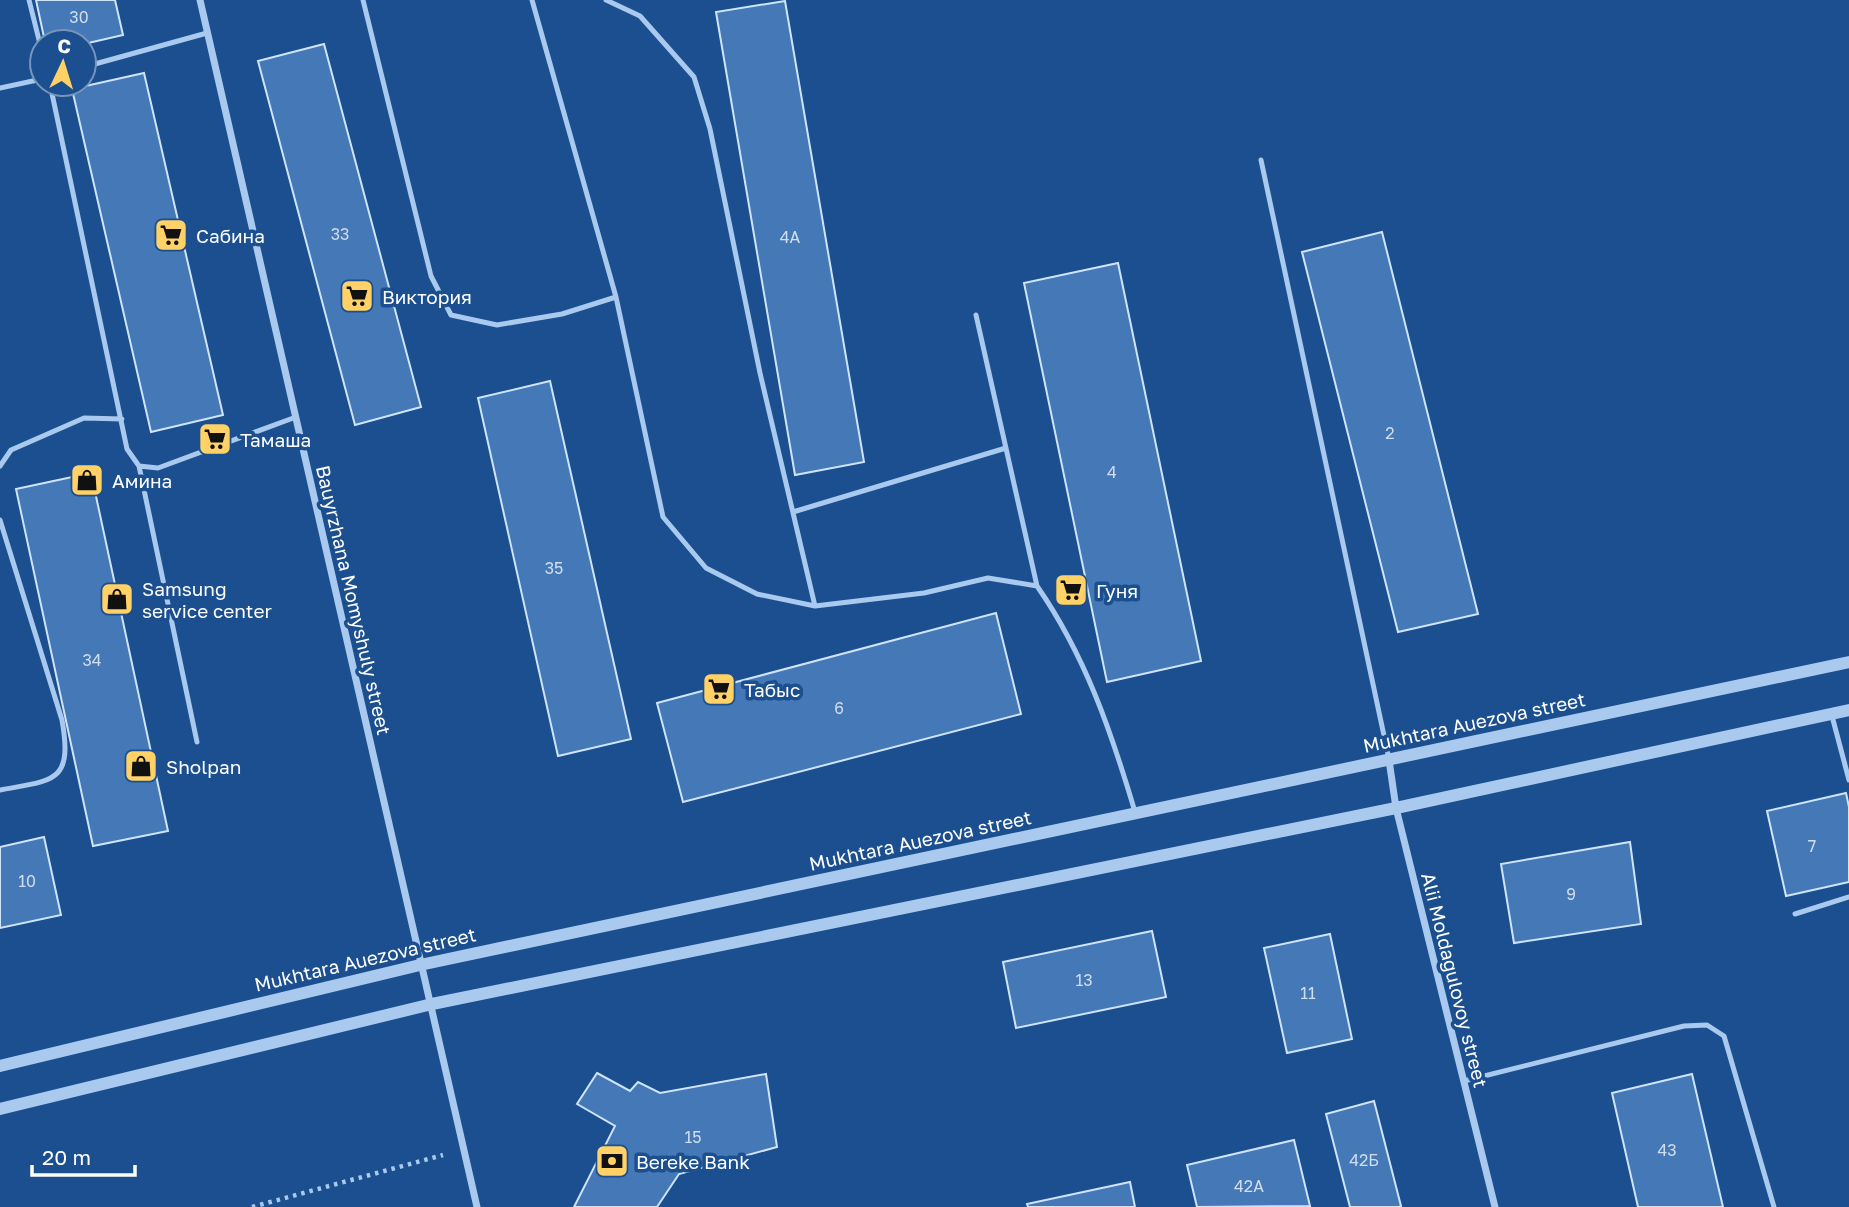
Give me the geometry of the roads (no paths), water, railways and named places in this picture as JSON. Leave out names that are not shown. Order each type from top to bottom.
[{"type":"street","name":"Bauyrzhana Momyshuly street","points":[[200,0],[477,1207]]},
{"type":"street","name":"Mukhtara Auezova street","points":[[0,1066],[421,965],[1849,662]]},
{"type":"street","points":[[0,1109],[432,1004],[1396,808],[1849,710]]},
{"type":"street","name":"Alii Moldagulovoy street","points":[[1389,760],[1396,808],[1495,1207]]},
{"type":"lane","points":[[29,0],[36,28]]},
{"type":"lane","points":[[363,0],[431,276],[451,315],[497,325],[562,314],[616,297]]},
{"type":"lane","points":[[531,0],[616,297],[663,517],[706,568],[757,594],[815,606],[924,593],[988,578],[1037,586]]},
{"type":"lane","points":[[606,0],[640,16],[694,77],[710,130],[760,373],[815,606]]},
{"type":"lane","points":[[98,63],[207,33]]},
{"type":"lane","points":[[0,88],[28,82]]},
{"type":"lane","points":[[53,98],[127,449],[139,466],[197,742]]},
{"type":"lane","points":[[1261,160],[1389,760]]},
{"type":"lane","points":[[976,315],[1037,586],[1066,628],[1112,734],[1136,815]]},
{"type":"lane","points":[[139,466],[158,468],[296,417]]},
{"type":"lane","points":[[0,466],[11,450],[84,418],[122,419]]},
{"type":"lane","points":[[793,512],[1006,448]]},
{"type":"lane","points":[[0,520],[62,720],[66,746],[62,768],[51,780],[0,790]]},
{"type":"lane","points":[[1831,713],[1849,780]]},
{"type":"lane","points":[[1796,914],[1849,897]]},
{"type":"lane","points":[[1464,1081],[1684,1026],[1707,1025],[1724,1036],[1774,1207]]},
{"type":"place","name":"Сабина","points":[[171,235]]},
{"type":"place","name":"Виктория","points":[[357,296]]},
{"type":"place","name":"Тамаша","points":[[215,439]]},
{"type":"place","name":"Амина","points":[[87,480]]},
{"type":"place","name":"Гуня","points":[[1071,590]]},
{"type":"place","name":"Samsung service center","points":[[117,599]]},
{"type":"place","name":"Табыс","points":[[719,689]]},
{"type":"place","name":"Sholpan","points":[[141,766]]},
{"type":"place","name":"Bereke Bank","points":[[612,1161]]}]
